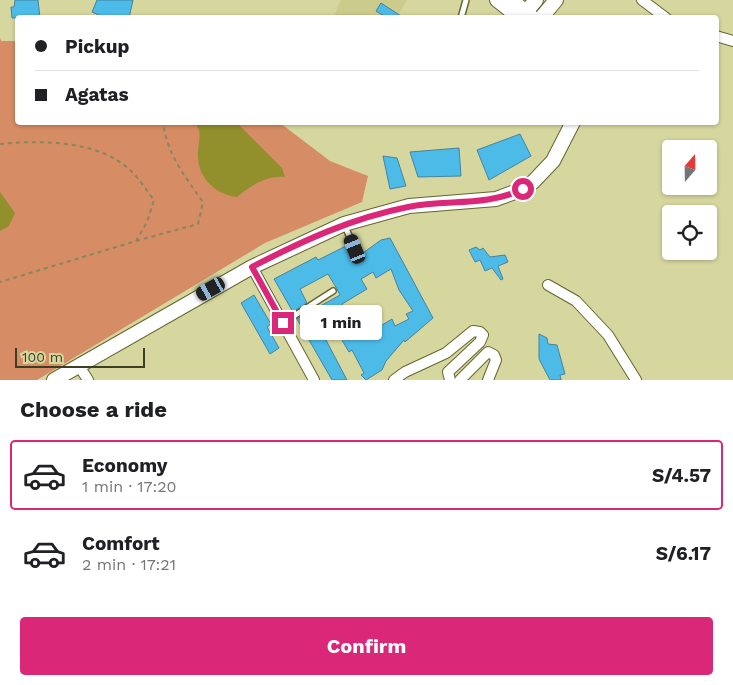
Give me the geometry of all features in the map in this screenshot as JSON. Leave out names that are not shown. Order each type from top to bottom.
[{"type":"street","points":[[497,0],[523,15]]},
{"type":"street","points":[[512,0],[524,15]]},
{"type":"street","points":[[526,15],[536,0]]},
{"type":"street","points":[[543,15],[556,0]]},
{"type":"street","points":[[642,0],[662,15]]},
{"type":"street","points":[[719,37],[733,41]]},
{"type":"street","points":[[54,380],[252,267],[344,224],[409,206],[470,202],[511,195],[533,182],[553,161],[569,134],[571,125]]},
{"type":"street","points":[[252,267],[314,380]]},
{"type":"street","points":[[548,285],[576,301],[608,335],[636,380]]},
{"type":"street","points":[[394,380],[405,372],[446,353],[473,331],[480,332],[483,335],[480,342],[448,372],[450,380]]},
{"type":"street","points":[[460,380],[488,352],[494,355],[496,360],[488,380]]},
{"type":"street","points":[[79,366],[88,380]]},
{"type":"lane","points":[[463,15],[466,0]]},
{"type":"lane","points":[[344,224],[355,249]]},
{"type":"lane","points":[[283,323],[333,291]]},
{"type":"path","points":[[0,282],[198,224],[203,202],[179,170],[165,134],[164,125]]},
{"type":"path","points":[[0,144],[43,141],[93,148],[129,169],[154,200],[147,222],[136,241]]},
{"type":"shaded area","points":[[341,0],[407,0],[398,15],[334,15]]},
{"type":"shaded area","points":[[0,37],[1,41],[15,41],[15,125],[283,125],[330,161],[368,176],[362,202],[265,243],[37,380],[0,380]]},
{"type":"shaded area","points":[[196,125],[239,125],[282,168],[285,177],[259,182],[237,197],[229,196],[215,189],[205,178],[199,164],[200,135]]},
{"type":"shaded area","points":[[0,192],[15,213],[9,226],[0,231]]},
{"type":"building","points":[[15,0],[38,0],[40,15],[15,15],[15,18],[12,18],[11,7],[14,7]]},
{"type":"building","points":[[97,0],[133,0],[130,15],[99,15],[92,12]]},
{"type":"building","points":[[381,3],[399,15],[382,15],[376,11]]},
{"type":"building","points":[[520,134],[531,156],[489,180],[477,150]]},
{"type":"building","points":[[459,148],[461,176],[418,177],[410,152]]},
{"type":"building","points":[[383,156],[397,158],[406,186],[390,189]]},
{"type":"building","points":[[390,238],[433,318],[405,342],[404,340],[386,361],[382,370],[366,380],[361,375],[364,373],[352,350],[349,352],[339,335],[342,333],[332,316],[317,323],[347,380],[332,380],[297,319],[340,295],[337,289],[328,274],[300,289],[307,303],[293,312],[274,279],[316,257],[318,260],[348,245],[356,258],[381,240]],"holes":[[[391,269],[399,290],[413,311],[406,314],[409,319],[395,326],[392,319],[359,339],[350,322],[352,321],[342,304],[367,289],[361,279],[373,272],[376,278]]]},
{"type":"building","points":[[476,247],[480,250],[483,248],[490,257],[505,255],[508,262],[498,266],[503,279],[501,280],[492,268],[485,271],[480,260],[475,262],[469,250]]},
{"type":"building","points":[[254,295],[271,324],[267,327],[279,348],[270,354],[241,303]]},
{"type":"building","points":[[539,334],[547,338],[548,344],[557,345],[565,374],[560,375],[561,380],[550,380],[539,359]]},
{"type":"route","points":[[283,323],[252,267],[344,224],[409,206],[496,199],[523,189]]}]
